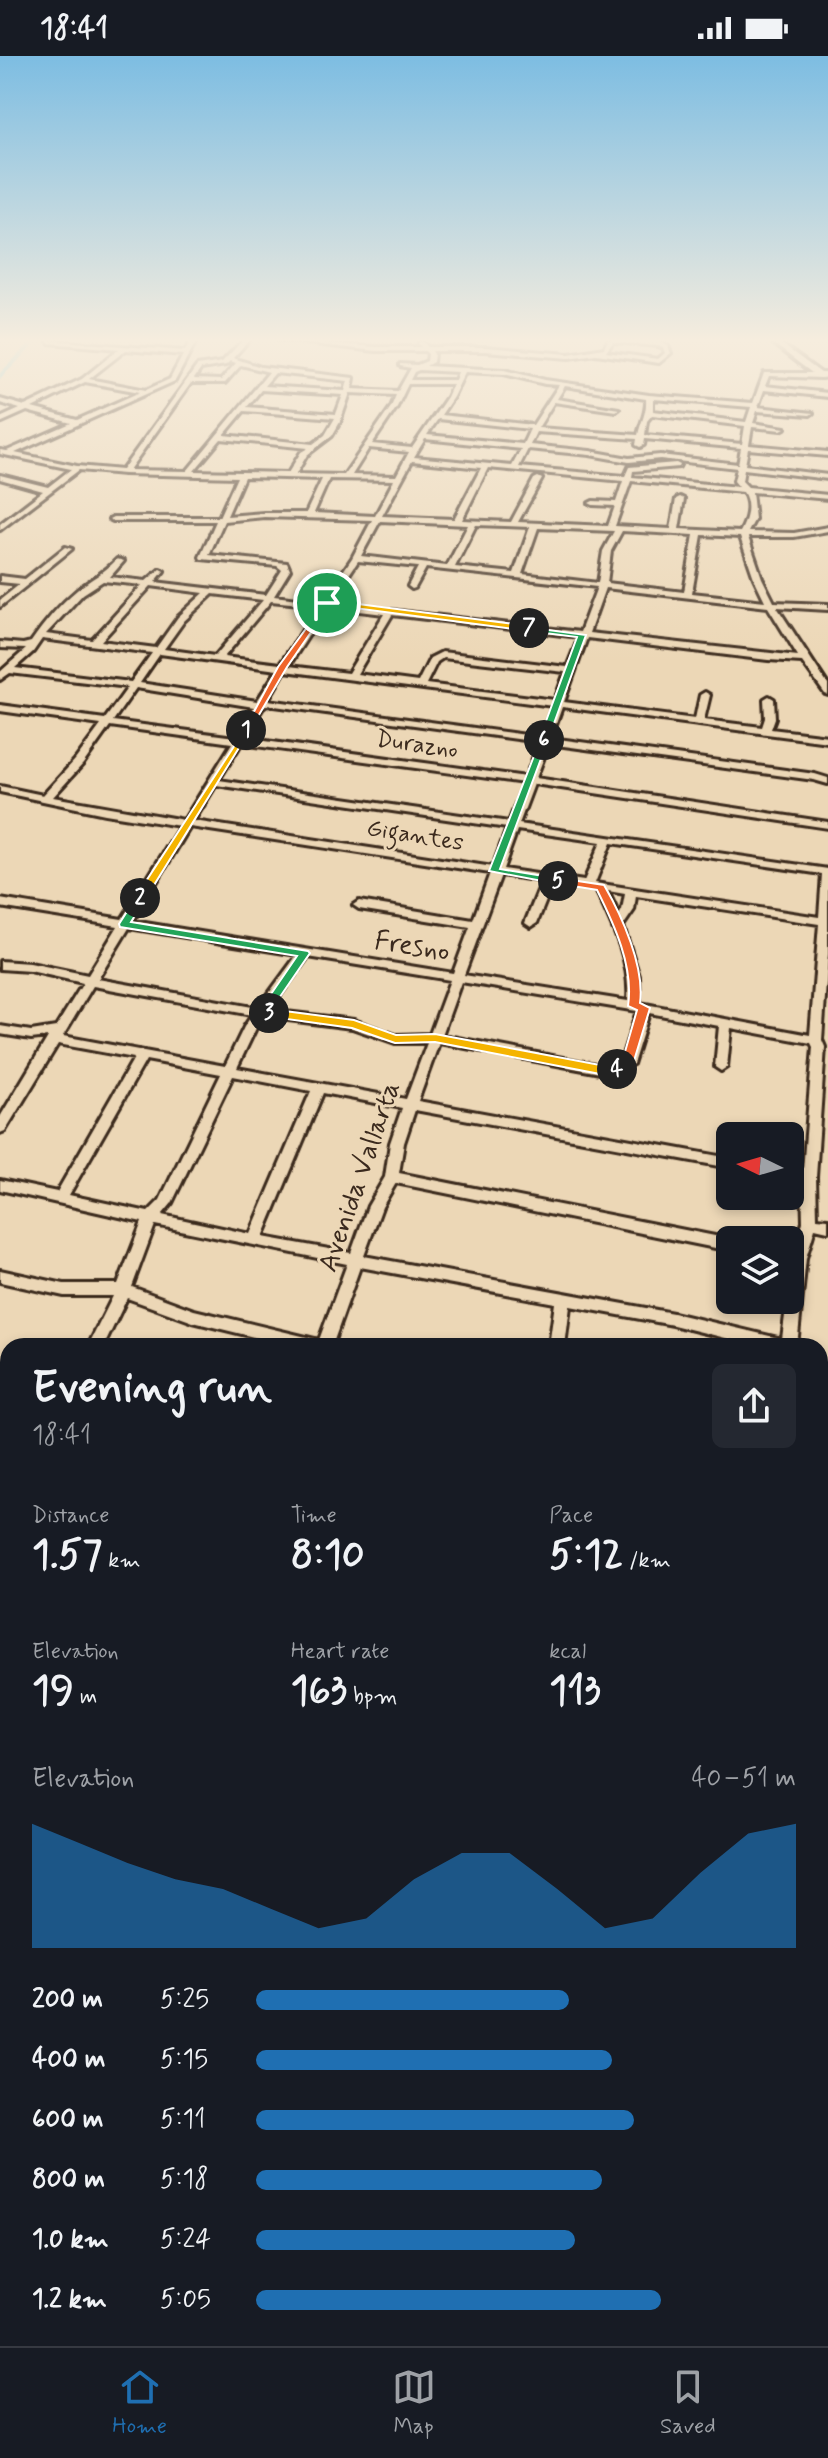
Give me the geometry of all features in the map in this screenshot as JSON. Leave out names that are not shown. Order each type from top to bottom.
[{"type":"street","points":[[124,472],[141,447]]},
{"type":"street","points":[[190,472],[210,447]]},
{"type":"street","points":[[291,475],[312,447]]},
{"type":"street","points":[[347,476],[367,447]]},
{"type":"street","points":[[378,447],[414,450]]},
{"type":"street","points":[[0,1128],[6,1107],[52,1040],[283,667],[356,558],[416,447]]},
{"type":"street","points":[[514,469],[526,447],[633,464],[669,466],[693,462]]},
{"type":"street","name":"Avenida Vallarta","points":[[327,1338],[375,1206],[392,1177],[397,1143],[410,1105],[458,979],[505,841],[602,586],[607,551],[625,480],[639,447]]},
{"type":"street","points":[[746,447],[738,481],[750,495],[751,519],[743,535],[747,553],[768,604],[804,659],[824,681],[828,692]]},
{"type":"street","points":[[755,447],[828,454]]},
{"type":"street","points":[[4,453],[77,468],[124,472],[399,478]]},
{"type":"street","points":[[633,464],[660,457],[739,469],[828,477]]},
{"type":"street","points":[[409,459],[828,497]]},
{"type":"street","points":[[458,520],[486,466]]},
{"type":"street","points":[[669,466],[676,483]]},
{"type":"street","points":[[0,528],[46,489],[77,468]]},
{"type":"street","points":[[218,658],[282,581],[286,570],[284,565],[204,557],[242,474]]},
{"type":"street","points":[[309,515],[327,476]]},
{"type":"street","points":[[0,477],[46,489]]},
{"type":"street","points":[[514,523],[538,479]]},
{"type":"street","points":[[675,532],[680,499]]},
{"type":"street","points":[[593,503],[619,504]]},
{"type":"street","points":[[113,519],[309,515],[743,535],[794,535],[828,529]]},
{"type":"street","points":[[450,568],[474,521]]},
{"type":"street","points":[[517,576],[535,525]]},
{"type":"street","points":[[688,594],[698,533]]},
{"type":"street","points":[[747,553],[768,535]]},
{"type":"street","points":[[0,604],[68,549]]},
{"type":"street","points":[[356,558],[768,604],[828,607]]},
{"type":"street","points":[[3,673],[19,652],[39,640],[48,624],[80,592],[103,578],[120,561]]},
{"type":"street","points":[[412,586],[424,565]]},
{"type":"street","points":[[94,643],[114,625],[160,571]]},
{"type":"street","points":[[103,578],[804,659]]},
{"type":"street","points":[[0,579],[25,582]]},
{"type":"street","points":[[46,798],[79,762],[181,619],[212,590]]},
{"type":"street","points":[[352,675],[390,611]]},
{"type":"street","points":[[114,625],[137,647]]},
{"type":"street","points":[[39,640],[137,647],[828,739]]},
{"type":"street","points":[[0,645],[19,652]]},
{"type":"street","points":[[421,685],[433,660],[448,655],[570,670]]},
{"type":"street","points":[[3,673],[134,685],[828,778]]},
{"type":"street","points":[[699,722],[705,695]]},
{"type":"street","points":[[765,731],[770,718],[769,699]]},
{"type":"street","name":"Durazno","points":[[0,708],[528,780],[828,825]]},
{"type":"street","points":[[214,782],[828,872],[823,921],[821,1045],[809,1177],[810,1222],[804,1235]]},
{"type":"street","name":"Gigantes","points":[[0,789],[105,811],[823,921]]},
{"type":"street","points":[[489,821],[505,841]]},
{"type":"street","points":[[0,965],[30,967],[264,1013],[354,1024],[395,1039],[435,1038],[616,1070],[627,1064],[639,1007],[637,988],[619,924],[594,886],[607,840]]},
{"type":"street","points":[[531,923],[549,879]]},
{"type":"street","points":[[619,924],[628,910],[631,891]]},
{"type":"street","name":"Fresno","points":[[0,903],[639,1007],[821,1045]]},
{"type":"street","points":[[359,905],[476,924]]},
{"type":"street","points":[[100,1338],[123,1290],[151,1218],[165,1203],[250,1027],[264,1013],[305,953]]},
{"type":"street","points":[[721,1067],[725,1023]]},
{"type":"street","points":[[0,1030],[31,1035],[42,1041],[143,1054],[716,1160]]},
{"type":"street","points":[[61,1197],[143,1054]]},
{"type":"street","points":[[254,1241],[319,1088]]},
{"type":"street","points":[[804,1176],[809,1177]]},
{"type":"street","points":[[392,1177],[716,1242]]},
{"type":"street","points":[[0,1185],[254,1241],[673,1319],[753,1338]]},
{"type":"street","points":[[810,1222],[828,1225]]},
{"type":"street","points":[[0,1276],[64,1290],[123,1290],[193,1316],[284,1338]]},
{"type":"street","points":[[558,1338],[563,1299]]},
{"type":"street","points":[[787,1338],[789,1314]]},
{"type":"route","points":[[327,603],[582,635],[494,871],[600,887],[619,924],[633,971],[637,988],[634,1006],[644,1008],[627,1064],[616,1070],[600,1069],[435,1038],[395,1039],[354,1024],[264,1013],[305,953],[124,924],[283,667],[327,603]]}]
